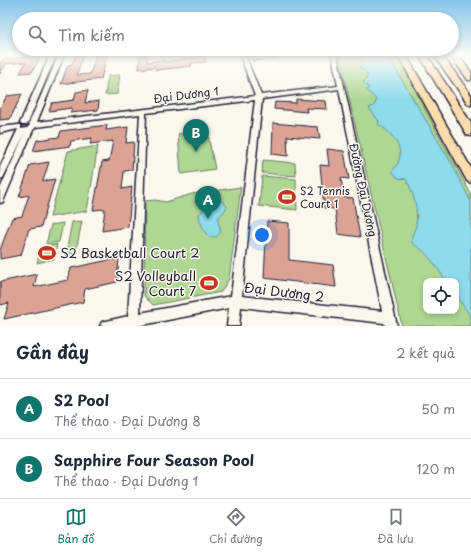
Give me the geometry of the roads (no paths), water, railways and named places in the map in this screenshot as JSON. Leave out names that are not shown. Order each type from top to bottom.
[{"type":"highway","points":[[432,70],[471,132]]},
{"type":"highway","points":[[449,70],[471,102]]},
{"type":"main road","points":[[411,70],[471,178]]},
{"type":"street","points":[[0,199],[47,70]]},
{"type":"street","points":[[0,176],[27,126],[54,70]]},
{"type":"street","points":[[233,326],[259,97],[248,70]]},
{"type":"street","name":"Đường Đại Dương","points":[[338,70],[390,322]]},
{"type":"street","name":"Đại Dương 1","points":[[0,130],[342,87]]},
{"type":"street","points":[[134,319],[143,112]]},
{"type":"street","name":"Đại Dương 2","points":[[106,326],[134,319],[236,301],[390,322]]},
{"type":"water","points":[[362,70],[396,70],[452,164],[471,202],[471,325],[469,314],[459,299],[459,278],[444,278],[427,255],[412,243],[417,219],[415,201],[406,179],[398,178],[392,171],[400,158],[400,151],[394,139],[378,124],[379,121],[369,108],[374,106],[376,99],[366,90],[369,88],[363,82],[367,78],[367,74]]},
{"type":"water","points":[[216,200],[222,201],[227,206],[218,218],[220,230],[219,235],[216,237],[209,237],[202,227],[199,214]]},
{"type":"place","name":"Sapphire Four Season Pool","points":[[196,152]]},
{"type":"place","name":"S2 Tennis Court 1","points":[[287,197]]},
{"type":"place","name":"S2 Pool","points":[[208,219]]},
{"type":"place","name":"S2 Basketball Court 2","points":[[47,253]]},
{"type":"place","name":"S2 Volleyball Court 7","points":[[209,283]]}]
